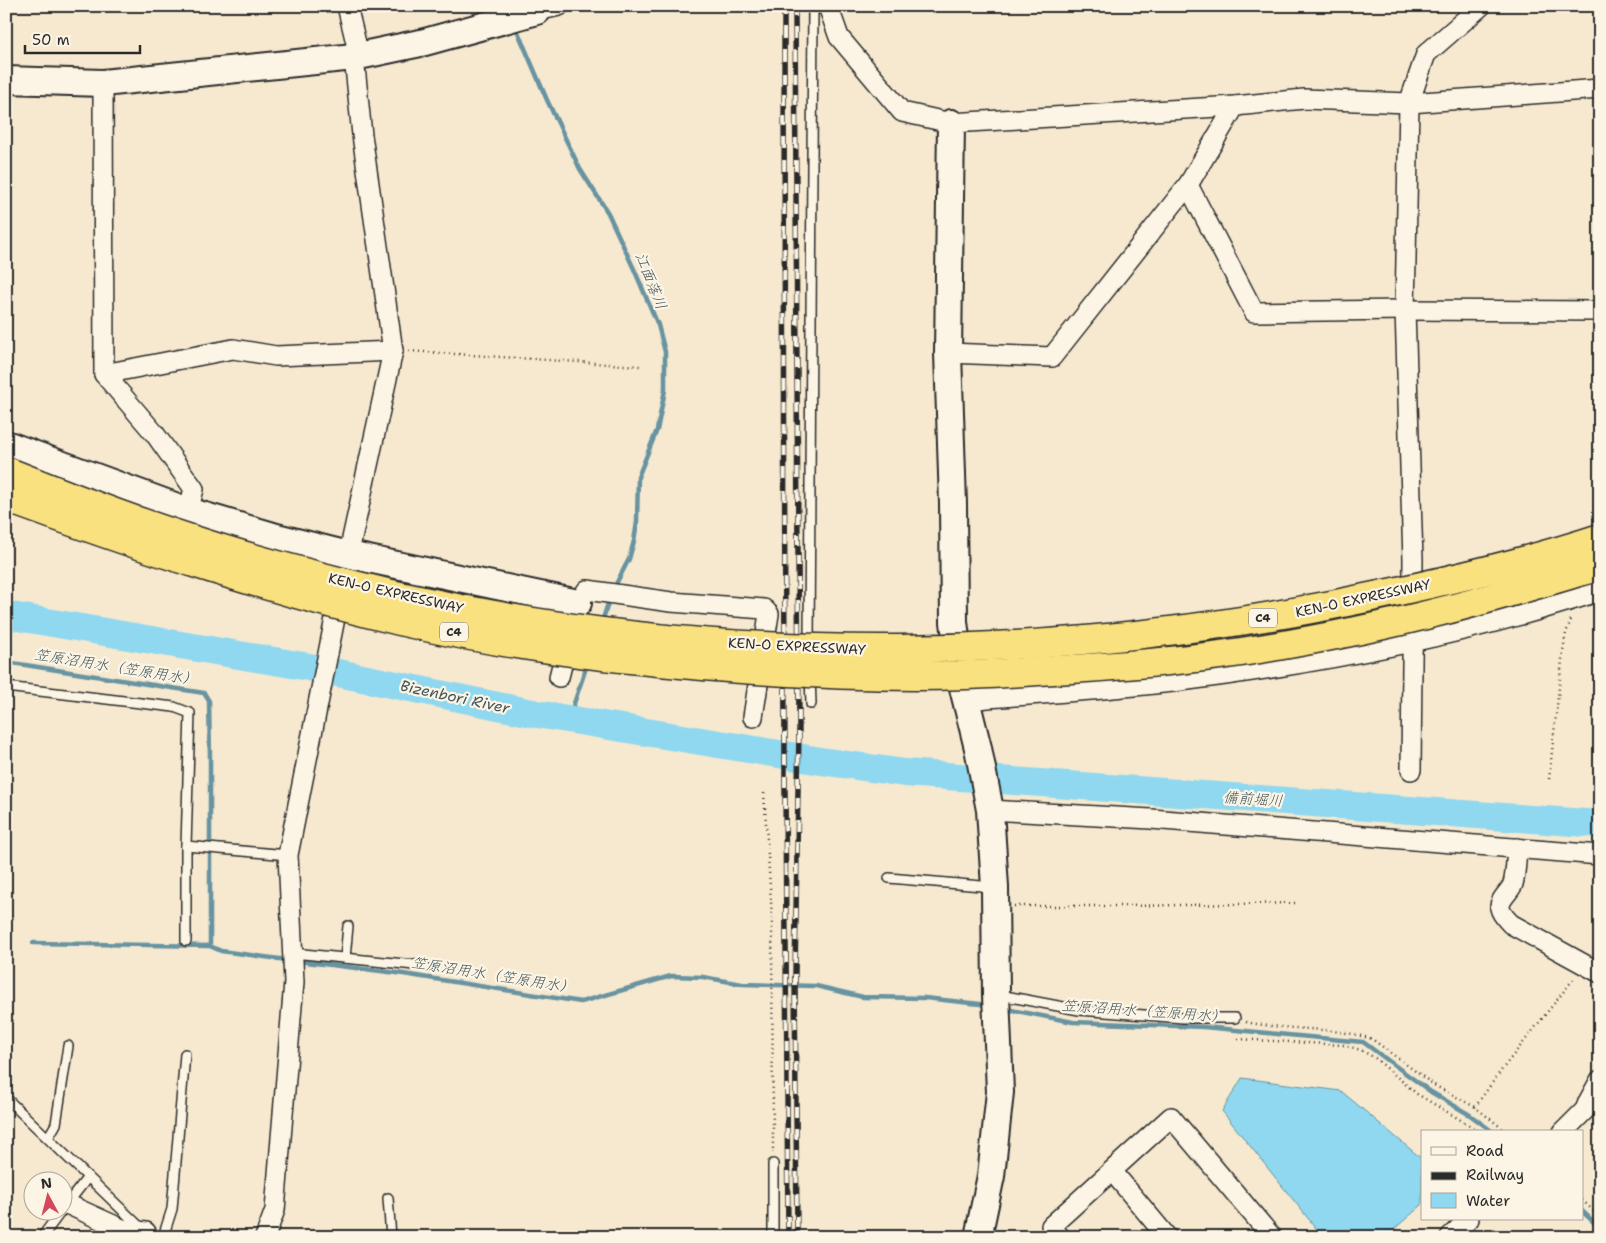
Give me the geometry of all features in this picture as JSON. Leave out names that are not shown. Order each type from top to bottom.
[{"type":"highway","name":"KEN-O EXPRESSWAY","points":[[6,471],[192,539],[305,572],[407,597],[506,617],[582,628],[666,638],[836,649],[918,650],[1014,646],[1230,624],[1346,603],[1446,580],[1570,548],[1600,537]]},
{"type":"highway","name":"KEN-O EXPRESSWAY","points":[[6,498],[185,561],[296,595],[407,623],[503,642],[592,655],[668,664],[834,674],[919,676],[1077,669],[1175,660],[1262,649],[1353,632],[1444,611],[1598,583]]},
{"type":"street","points":[[265,1237],[275,1210],[294,982],[288,855],[330,638],[393,351],[362,134],[354,57],[356,43],[347,6]]},
{"type":"street","points":[[828,6],[839,37],[902,112],[951,123],[1235,106],[1304,99],[1409,103],[1600,89]]},
{"type":"street","points":[[1411,770],[1413,560],[1405,310],[1409,103],[1426,54],[1481,6]]},
{"type":"street","points":[[6,80],[103,83],[354,57],[425,42],[530,14]]},
{"type":"street","points":[[103,83],[104,374],[155,434],[194,489],[177,550]]},
{"type":"street","points":[[948,353],[1052,357],[1188,185],[1235,106]]},
{"type":"street","points":[[951,123],[948,353],[953,504],[954,622],[966,700],[990,808],[995,896],[996,1004],[1000,1092],[990,1176],[978,1237]]},
{"type":"street","points":[[1188,185],[1254,312],[1405,310],[1600,311]]},
{"type":"street","points":[[104,374],[233,349],[276,356],[393,351]]},
{"type":"street","points":[[6,444],[188,511],[273,536],[349,555],[578,603]]},
{"type":"street","points":[[966,700],[1172,682],[1297,664],[1372,651],[1505,619],[1573,599],[1598,583],[1585,552],[1600,537]]},
{"type":"street","points":[[559,676],[578,603],[587,590],[671,602],[764,610],[769,614],[753,717]]},
{"type":"street","points":[[990,808],[1600,855]]},
{"type":"street","points":[[1517,848],[1513,883],[1508,894],[1502,898],[1500,908],[1502,915],[1511,924],[1593,969]]},
{"type":"street","points":[[1566,1130],[1592,1115],[1588,1102],[1600,1080]]},
{"type":"street","points":[[1060,1237],[1051,1226],[1171,1117],[1272,1237]]},
{"type":"street","points":[[1112,1171],[1167,1237]]},
{"type":"street","points":[[72,1211],[122,1229],[153,1235]]},
{"type":"street","points":[[1450,1237],[1468,1220]]},
{"type":"lane","points":[[811,704],[808,620],[812,6]]},
{"type":"lane","points":[[6,687],[174,707],[190,713],[186,846],[186,941]]},
{"type":"lane","points":[[186,846],[288,855]]},
{"type":"lane","points":[[889,878],[995,896]]},
{"type":"lane","points":[[345,958],[348,926]]},
{"type":"lane","points":[[293,953],[425,966]]},
{"type":"lane","points":[[996,1004],[1183,1018],[1235,1018]]},
{"type":"lane","points":[[48,1138],[56,1124],[68,1046]]},
{"type":"lane","points":[[6,1098],[88,1177],[153,1235],[172,1209],[185,1054]]},
{"type":"lane","points":[[773,1164],[773,1237]]},
{"type":"lane","points":[[72,1198],[88,1177]]},
{"type":"lane","points":[[388,1198],[391,1237]]},
{"type":"lane","points":[[42,1237],[55,1220]]},
{"type":"path","points":[[393,351],[640,366]]},
{"type":"path","points":[[1549,779],[1563,651],[1566,634],[1574,612],[1573,599]]},
{"type":"path","points":[[764,793],[772,917],[773,1164]]},
{"type":"path","points":[[995,896],[1151,906],[1298,903]]},
{"type":"path","points":[[1475,1107],[1500,1072],[1593,969],[1600,944]]},
{"type":"path","points":[[1235,1018],[1255,1024],[1318,1028],[1361,1035],[1372,1039],[1434,1085],[1475,1107],[1504,1130]]},
{"type":"path","points":[[1238,1039],[1343,1045],[1361,1050],[1375,1058],[1417,1094],[1478,1130]]},
{"type":"path","points":[[1584,1202],[1600,1217]]},
{"type":"water","points":[[1242,1078],[1341,1091],[1421,1158],[1421,1206],[1385,1237],[1323,1237],[1222,1111]]},
{"type":"waterway","name":"江面落川","points":[[515,25],[547,100],[580,169],[608,213],[634,269],[658,325],[665,352],[665,390],[657,430],[638,477],[637,522],[634,541],[629,559],[617,582]]},
{"type":"waterway","name":"江面落川","points":[[602,622],[609,600]]},
{"type":"waterway","name":"Bizenbori River","points":[[6,615],[309,667],[537,714],[905,773],[1600,824]]},
{"type":"waterway","name":"笠原沼用水（笠原用水）","points":[[6,662],[204,693],[209,701],[210,946]]},
{"type":"waterway","name":"江面落川","points":[[569,718],[588,662]]},
{"type":"waterway","points":[[33,943],[210,946],[221,951],[287,960]]},
{"type":"waterway","name":"笠原沼用水（笠原用水）","points":[[298,961],[397,973],[581,1002],[671,976],[703,977],[742,984],[816,986],[863,997],[925,998],[989,1005]]},
{"type":"waterway","name":"笠原沼用水（笠原用水）","points":[[1006,1009],[1073,1022],[1204,1027],[1363,1042],[1431,1092],[1470,1115],[1490,1130]]},
{"type":"waterway","name":"笠原沼用水（笠原用水）","points":[[1584,1213],[1600,1228]]},
{"type":"railway","points":[[784,6],[785,789],[788,1237]]},
{"type":"railway","points":[[795,6],[799,729],[795,975],[797,1237]]},
{"type":"water label","name":"備前堀川","points":[[1253,799]]}]
